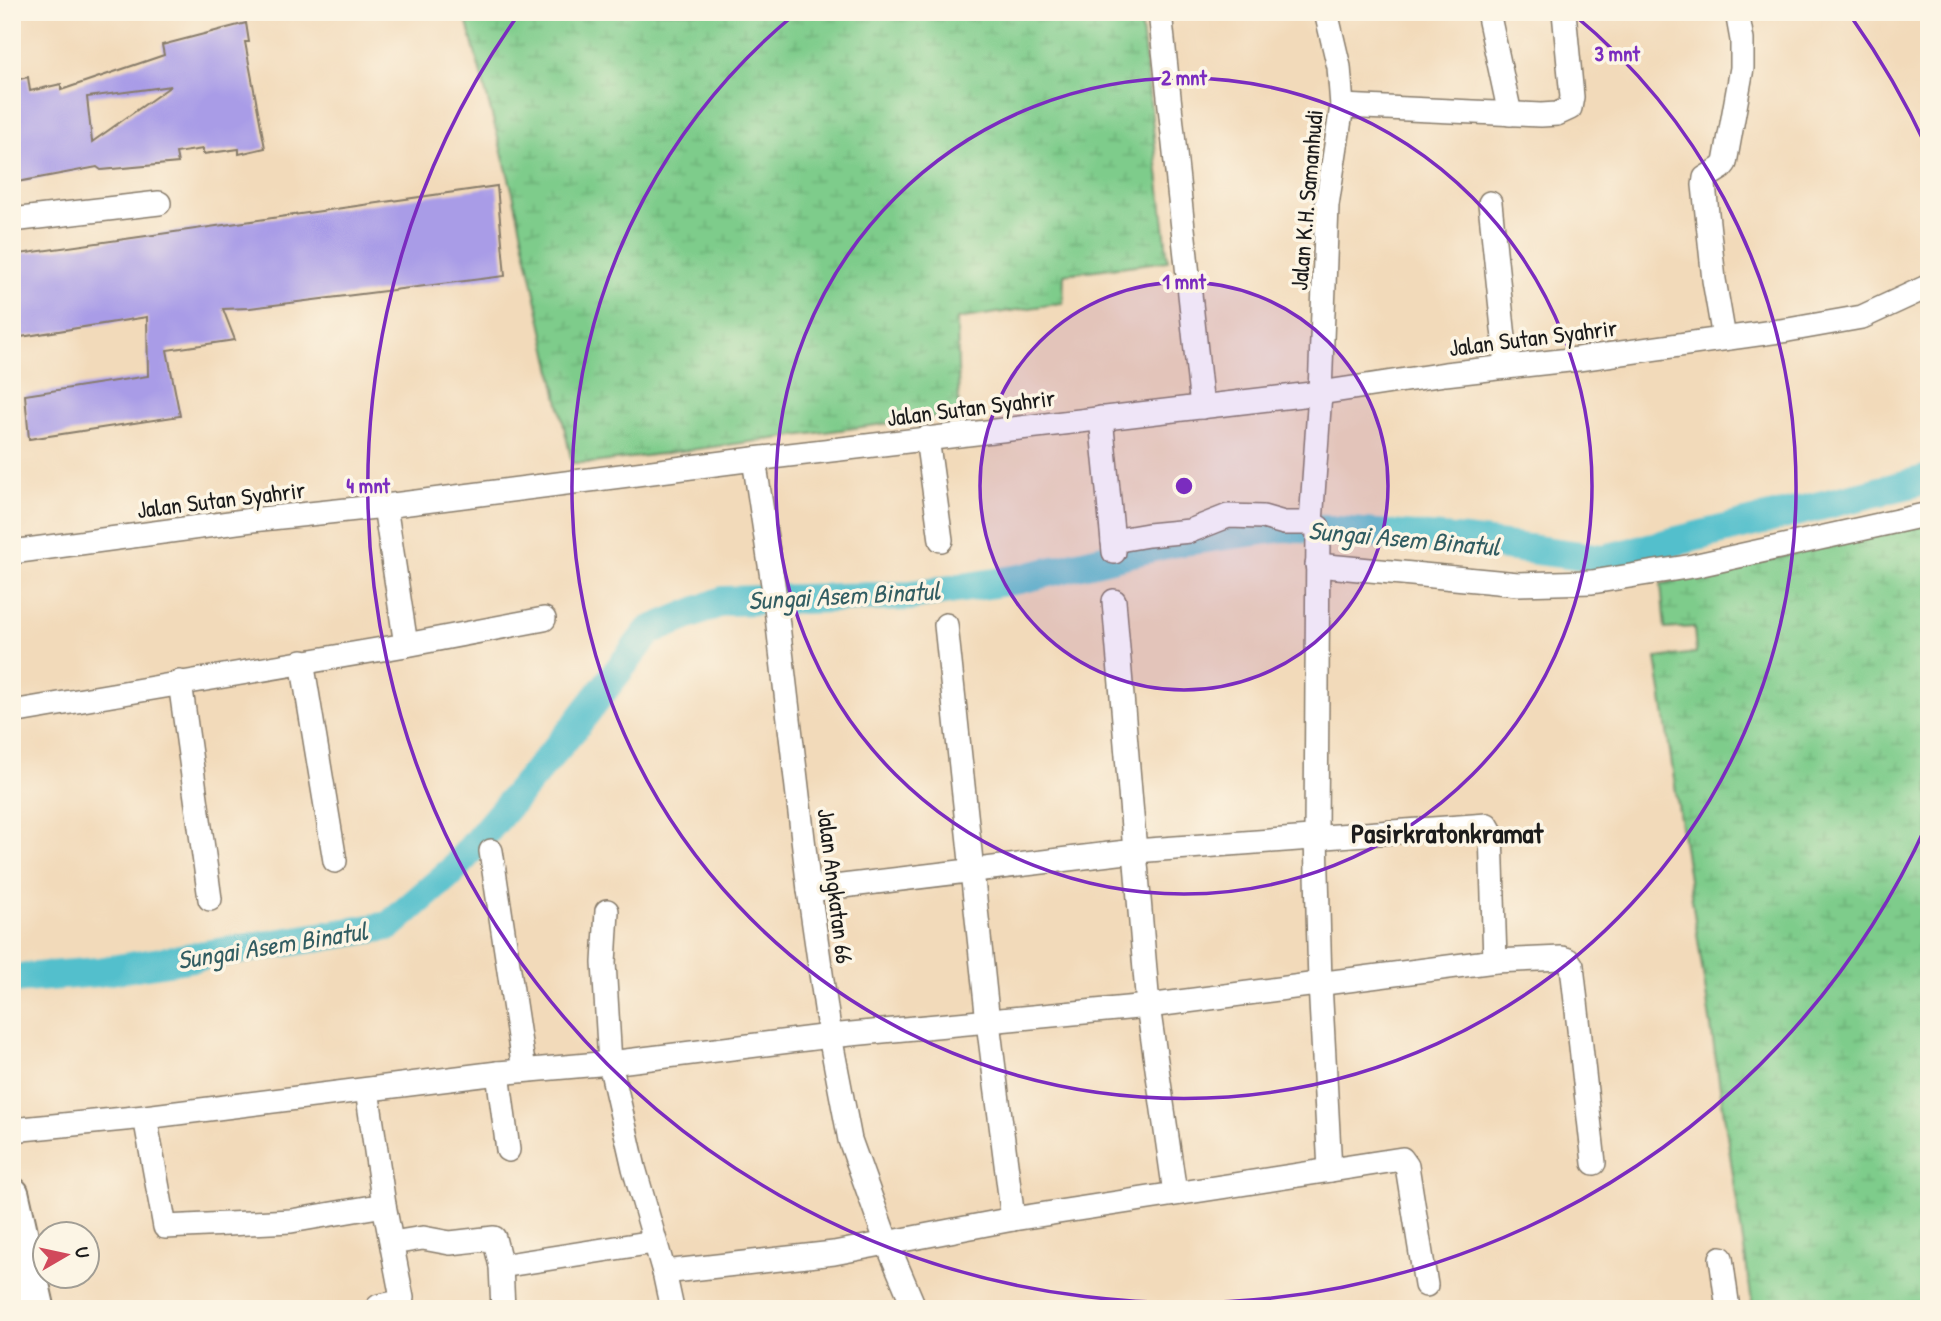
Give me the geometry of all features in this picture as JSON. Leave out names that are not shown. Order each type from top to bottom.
[{"type":"highway","points":[[12,1194],[37,1309]]},
{"type":"highway","points":[[12,1300],[14,1309]]},
{"type":"street","points":[[1160,12],[1202,407]]},
{"type":"street","name":"Jalan K.H. Samanhudi","points":[[1326,12],[1339,67],[1342,106],[1327,205],[1315,525],[1316,837],[1320,983],[1330,1170]]},
{"type":"street","points":[[1488,12],[1510,114]]},
{"type":"street","points":[[1342,106],[1557,114],[1570,108],[1572,97],[1564,12]]},
{"type":"street","points":[[1724,338],[1714,280],[1704,185],[1705,178],[1721,169],[1725,163],[1743,55],[1737,12]]},
{"type":"street","points":[[12,220],[159,202]]},
{"type":"street","points":[[1490,203],[1507,367]]},
{"type":"street","name":"Jalan Sutan Syahrir","points":[[12,552],[252,520],[1320,393],[1788,330],[1862,317],[1929,286]]},
{"type":"street","points":[[1101,418],[1113,547],[1148,535],[1189,531],[1228,516],[1263,517],[1284,523],[1315,525]]},
{"type":"street","points":[[927,438],[941,540]]},
{"type":"street","name":"Jalan Angkatan 66","points":[[754,459],[774,590],[809,890],[830,1036],[850,1140],[887,1243],[915,1309]]},
{"type":"street","points":[[386,506],[406,645]]},
{"type":"street","points":[[1317,563],[1518,584],[1592,582],[1693,566],[1929,514]]},
{"type":"street","points":[[1114,601],[1148,1006],[1175,1193]]},
{"type":"street","points":[[12,712],[544,619]]},
{"type":"street","points":[[946,625],[988,1022],[1013,1219]]},
{"type":"street","points":[[302,661],[335,861]]},
{"type":"street","points":[[180,682],[210,899]]},
{"type":"street","points":[[809,890],[1135,851],[1488,825],[1491,832],[1495,961]]},
{"type":"street","points":[[491,851],[524,1070]]},
{"type":"street","points":[[607,911],[604,963],[610,1063],[634,1168],[672,1309]]},
{"type":"street","points":[[12,1130],[145,1117],[498,1073],[610,1063],[830,1036],[1148,1006],[1495,961],[1562,958],[1571,962],[1594,1163]]},
{"type":"street","points":[[498,1073],[508,1150]]},
{"type":"street","points":[[367,1090],[384,1205],[402,1298],[400,1302],[376,1309]]},
{"type":"street","points":[[145,1117],[165,1227],[290,1221],[384,1205]]},
{"type":"street","points":[[664,1272],[834,1253],[1013,1219],[1405,1159],[1426,1285]]},
{"type":"street","points":[[392,1243],[423,1238],[450,1243],[494,1238],[501,1266],[503,1309]]},
{"type":"street","points":[[501,1266],[654,1242]]},
{"type":"street","points":[[1721,1258],[1728,1309]]},
{"type":"green space","points":[[464,12],[1140,12],[1168,261],[1064,274],[1063,303],[957,319],[959,414],[593,463],[572,463],[513,193]]},
{"type":"green space","points":[[1929,523],[1929,1309],[1753,1309],[1656,658],[1696,653],[1694,627],[1665,629],[1661,584]]},
{"type":"building","points":[[246,23],[249,42],[245,42],[265,148],[239,154],[239,149],[203,154],[203,149],[176,153],[178,163],[101,170],[97,167],[12,183],[12,81],[28,77],[30,91],[61,84],[61,90],[164,55],[162,45]],"holes":[[[171,86],[92,142],[87,97]]]},
{"type":"building","points":[[497,186],[505,276],[250,308],[223,309],[235,340],[167,350],[180,416],[29,439],[25,395],[148,376],[147,317],[14,338],[12,255]]},
{"type":"waterway","name":"Sungai Asem Binatul","points":[[12,979],[98,972],[389,926],[453,870],[573,729],[649,631],[723,601],[911,596],[1020,579],[1170,543],[1286,527],[1467,541],[1604,559],[1929,479]]},
{"type":"district","name":"Pasirkratonkramat","points":[[1447,833]]}]
